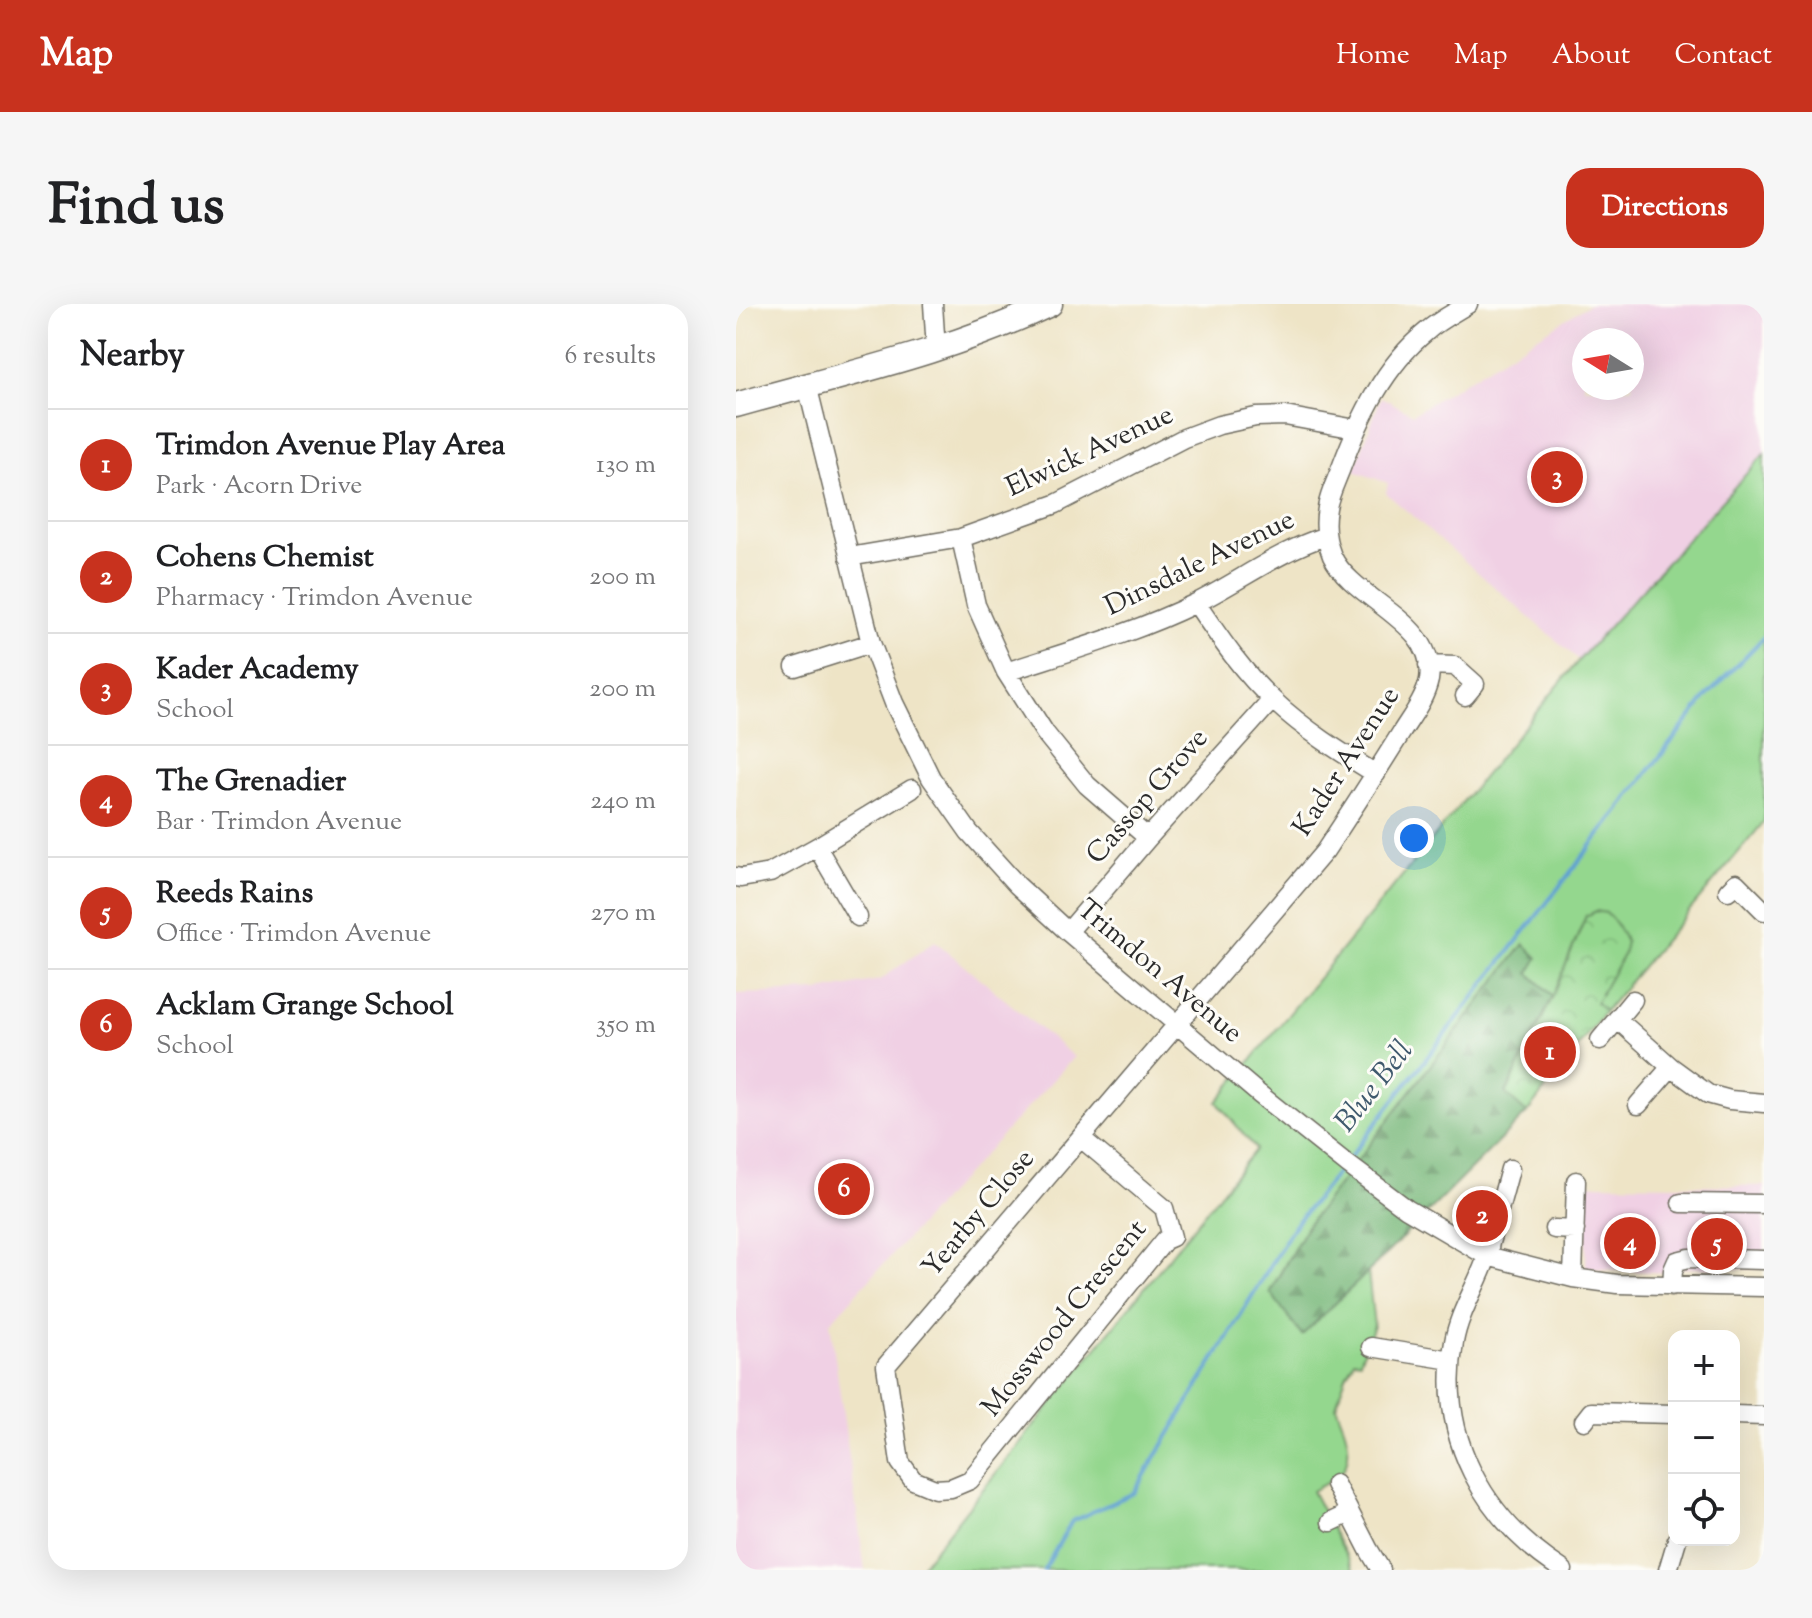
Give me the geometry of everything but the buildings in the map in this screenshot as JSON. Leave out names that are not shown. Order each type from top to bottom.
[{"type":"main road","points":[[736,405],[936,350],[1017,320],[1050,304]]},
{"type":"street","points":[[933,304],[936,350]]},
{"type":"street","points":[[1326,536],[1327,506],[1356,429],[1381,382],[1427,330],[1468,304]]},
{"type":"street","name":"Trimdon Avenue","points":[[807,385],[871,643],[894,703],[931,778],[969,832],[1017,885],[1259,1094],[1374,1185],[1429,1223],[1487,1256],[1573,1278],[1617,1284],[1764,1287]]},
{"type":"street","name":"Elwick Avenue","points":[[849,557],[961,538],[1056,504],[1184,438],[1219,425],[1256,417],[1285,416],[1356,429]]},
{"type":"street","name":"Dinsdale Avenue","points":[[1006,672],[1124,634],[1196,603],[1300,544],[1326,536]]},
{"type":"street","name":"Kader Avenue","points":[[1177,1024],[1325,851],[1423,697],[1429,679],[1427,654],[1418,638],[1346,574],[1333,557],[1326,536]]},
{"type":"street","points":[[961,538],[976,605],[1006,672],[1045,733],[1087,785],[1148,838]]},
{"type":"street","points":[[1196,603],[1229,651],[1272,700],[1317,737],[1376,774]]},
{"type":"street","points":[[795,668],[871,643]]},
{"type":"street","points":[[1428,665],[1455,666],[1475,684],[1465,696]]},
{"type":"street","name":"Cassop Grove","points":[[1068,932],[1272,700]]},
{"type":"street","points":[[736,877],[770,873],[912,789]]},
{"type":"street","points":[[817,847],[858,917]]},
{"type":"street","points":[[1736,883],[1764,911]]},
{"type":"street","points":[[1600,1040],[1633,1000]]},
{"type":"street","points":[[1617,1019],[1671,1067],[1708,1094],[1730,1100],[1764,1103]]},
{"type":"street","name":"Yearby Close","points":[[900,1462],[886,1366],[1177,1024]]},
{"type":"street","points":[[1638,1105],[1671,1067]]},
{"type":"street","name":"Mosswood Crescent","points":[[900,1462],[913,1480],[935,1489],[951,1488],[970,1480],[1165,1240],[1172,1237],[1164,1208],[1081,1138]]},
{"type":"street","points":[[1510,1169],[1487,1256],[1457,1327],[1451,1360],[1453,1418],[1459,1443],[1483,1494],[1527,1542],[1563,1570]]},
{"type":"street","points":[[1573,1278],[1576,1181]]},
{"type":"street","points":[[1681,1203],[1764,1204]]},
{"type":"street","points":[[1554,1229],[1575,1230]]},
{"type":"street","points":[[1672,1286],[1677,1261],[1689,1258],[1764,1260]]},
{"type":"street","points":[[1371,1346],[1451,1360]]},
{"type":"street","points":[[1589,1410],[1668,1414]]},
{"type":"street","points":[[1740,1415],[1764,1416]]},
{"type":"street","points":[[1335,1484],[1381,1570]]},
{"type":"street","points":[[1331,1522],[1350,1513]]},
{"type":"street","points":[[1668,1570],[1675,1546]]},
{"type":"shaded area","points":[[1590,304],[1764,304],[1764,454],[1579,660],[1386,493],[1388,483],[1354,471],[1381,397],[1413,414]]},
{"type":"shaded area","points":[[935,941],[1074,1057],[830,1322],[865,1570],[736,1570],[736,994],[819,991],[880,980]]},
{"type":"shaded area","points":[[1587,1184],[1764,1186],[1764,1269],[1667,1268],[1666,1273],[1586,1268]]},
{"type":"green space","points":[[1764,454],[1764,822],[1605,1011],[1595,1003],[1623,955],[1586,916],[1553,996],[1528,973],[1524,944],[1307,1226],[1270,1291],[1302,1335],[1368,1272],[1374,1326],[1360,1361],[1354,1360],[1346,1376],[1336,1406],[1347,1440],[1348,1458],[1340,1474],[1312,1491],[1354,1570],[918,1570],[1256,1149],[1217,1102],[1579,660]]},
{"type":"green space","points":[[1596,911],[1606,913],[1616,923],[1626,942],[1623,955],[1596,1002],[1605,1011],[1527,1113],[1506,1094],[1553,996],[1586,916]]},
{"type":"green space","points":[[1524,944],[1538,958],[1529,973],[1553,996],[1506,1093],[1527,1113],[1302,1335],[1270,1292],[1307,1226]]},
{"type":"waterway","name":"Blue Bell","points":[[1350,1157],[1707,696],[1764,637]]},
{"type":"waterway","name":"Blue Bell","points":[[1044,1570],[1072,1521],[1134,1493],[1294,1226],[1342,1167]]},
{"type":"place","name":"Kader Academy","points":[[1557,477]]},
{"type":"place","name":"Trimdon Avenue Play Area","points":[[1550,1052]]},
{"type":"place","name":"Acklam Grange School","points":[[844,1189]]},
{"type":"place","name":"Cohens Chemist","points":[[1482,1216]]},
{"type":"place","name":"The Grenadier","points":[[1630,1243]]},
{"type":"place","name":"Reeds Rains","points":[[1717,1244]]}]
